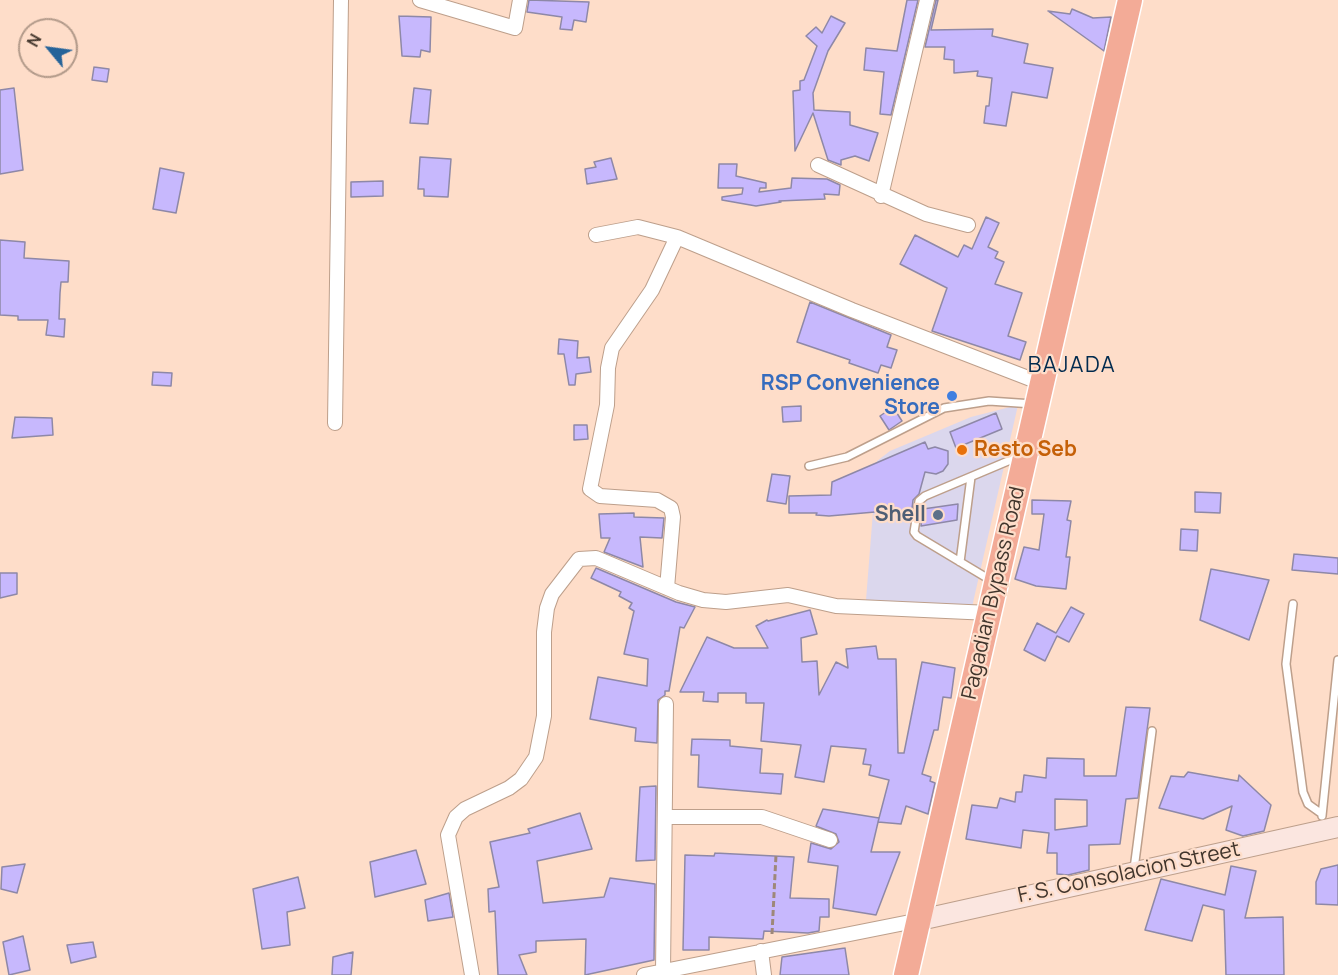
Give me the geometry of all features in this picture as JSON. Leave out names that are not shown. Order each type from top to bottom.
[{"type":"highway","name":"Pagadian Bypass Road","points":[[906,975],[1130,0]]},
{"type":"street","points":[[335,423],[341,0]]},
{"type":"street","points":[[420,0],[515,28],[520,0]]},
{"type":"street","points":[[881,196],[927,0]]},
{"type":"street","points":[[818,165],[881,196],[926,214],[968,225]]},
{"type":"street","points":[[596,235],[638,227],[677,237],[852,310],[1038,393]]},
{"type":"street","points":[[667,588],[673,517],[671,508],[657,500],[600,496],[590,489],[607,405],[608,368],[612,348],[652,290],[677,237]]},
{"type":"street","points":[[472,975],[448,835],[456,817],[465,809],[509,788],[525,774],[536,758],[544,716],[544,632],[552,594],[571,566],[587,556],[596,558],[667,588],[703,600],[726,602],[788,595],[836,606],[990,613]]},
{"type":"street","points":[[663,973],[666,704]]},
{"type":"street","points":[[665,817],[762,817],[830,840]]},
{"type":"street","name":"F. S. Consolacion Street","points":[[920,920],[1134,872],[1327,824]]},
{"type":"street","points":[[644,975],[920,920]]},
{"type":"street","points":[[764,975],[766,950]]},
{"type":"lane","points":[[809,466],[847,457],[944,408],[1038,393]]},
{"type":"lane","points":[[996,584],[914,532],[922,498],[1025,454]]},
{"type":"lane","points":[[960,562],[971,477]]},
{"type":"lane","points":[[1293,604],[1286,664],[1300,772],[1305,800],[1327,824]]},
{"type":"lane","points":[[1327,824],[1338,660]]},
{"type":"lane","points":[[1134,872],[1152,731]]},
{"type":"path","points":[[766,950],[776,855]]},
{"type":"shaded area","points":[[1018,405],[972,607],[866,600],[877,461],[890,451],[971,417]]},
{"type":"building","points":[[529,0],[589,2],[586,22],[574,20],[572,30],[560,29],[562,17],[527,12]]},
{"type":"building","points":[[907,0],[918,0],[891,115],[880,114],[884,72],[864,70],[866,48],[897,51]]},
{"type":"building","points":[[936,0],[938,0],[931,30],[993,29],[992,36],[1028,44],[1024,63],[1053,68],[1047,98],[1012,92],[1006,126],[984,123],[986,106],[989,106],[992,78],[977,76],[978,71],[954,73],[954,60],[944,59],[945,47],[925,47]]},
{"type":"building","points":[[1072,9],[1093,18],[1111,17],[1104,51],[1048,11],[1070,14]]},
{"type":"building","points":[[399,16],[431,17],[430,52],[421,50],[420,57],[402,56]]},
{"type":"building","points":[[831,16],[845,23],[828,51],[813,93],[814,110],[850,112],[850,125],[878,133],[869,161],[855,156],[841,160],[841,165],[828,160],[813,113],[795,151],[793,91],[800,90],[800,81],[804,80],[817,46],[806,36],[816,27],[822,33]]},
{"type":"building","points":[[94,67],[109,69],[107,82],[92,80]]},
{"type":"building","points":[[14,88],[23,170],[0,174],[0,90]]},
{"type":"building","points":[[414,88],[431,90],[428,124],[410,123]]},
{"type":"building","points":[[420,157],[451,159],[448,197],[424,196],[424,189],[418,189]]},
{"type":"building","points":[[611,158],[617,179],[587,184],[585,169],[596,167],[594,162]]},
{"type":"building","points":[[719,164],[737,164],[736,176],[766,183],[766,188],[760,188],[759,192],[791,188],[792,178],[827,179],[840,185],[839,195],[824,194],[825,199],[779,201],[781,202],[756,206],[722,200],[722,197],[742,194],[743,188],[718,188]]},
{"type":"building","points":[[160,168],[184,173],[176,213],[153,209]]},
{"type":"building","points":[[383,181],[383,196],[351,197],[351,182]]},
{"type":"building","points":[[986,217],[999,223],[988,247],[998,252],[995,258],[1004,262],[995,284],[1022,293],[1008,336],[1026,342],[1020,360],[932,331],[947,288],[900,264],[915,235],[958,257],[964,245],[972,249]]},
{"type":"building","points":[[0,240],[25,242],[24,258],[69,261],[68,282],[61,282],[60,293],[59,319],[65,319],[64,337],[46,335],[48,320],[18,320],[18,316],[0,315]]},
{"type":"building","points":[[810,302],[891,335],[887,347],[897,350],[891,368],[881,365],[878,373],[849,363],[850,360],[797,342]]},
{"type":"building","points":[[559,339],[578,341],[577,358],[589,357],[591,372],[576,374],[575,385],[569,385],[564,354],[558,354]]},
{"type":"building","points":[[153,372],[172,373],[171,386],[152,385]]},
{"type":"building","points":[[801,406],[801,421],[783,422],[782,407]]},
{"type":"building","points":[[893,407],[902,421],[889,430],[880,416]]},
{"type":"building","points":[[996,413],[1002,429],[956,448],[950,432]]},
{"type":"building","points":[[15,417],[52,418],[53,435],[12,438]]},
{"type":"building","points":[[574,425],[587,425],[588,439],[574,440]]},
{"type":"building","points":[[925,442],[928,449],[935,447],[948,451],[948,464],[943,471],[936,474],[925,472],[919,494],[913,500],[911,517],[897,518],[898,510],[829,516],[816,515],[817,513],[789,513],[789,496],[831,495],[832,482]]},
{"type":"building","points":[[772,474],[790,476],[786,504],[767,501]]},
{"type":"building","points":[[1195,492],[1221,493],[1220,513],[1195,512]]},
{"type":"building","points":[[1032,500],[1071,501],[1067,520],[1071,521],[1066,557],[1070,557],[1066,589],[1036,586],[1015,579],[1024,547],[1039,550],[1044,514],[1032,514]]},
{"type":"building","name":"Shell","points":[[958,504],[957,520],[921,526],[923,509]]},
{"type":"building","points":[[634,513],[634,517],[664,518],[662,538],[640,537],[643,567],[604,552],[610,538],[601,538],[599,514]]},
{"type":"building","points":[[1181,529],[1198,530],[1197,551],[1180,550]]},
{"type":"building","points":[[1294,554],[1338,558],[1338,574],[1292,570]]},
{"type":"building","points":[[596,568],[676,602],[695,607],[684,628],[680,627],[669,691],[665,691],[665,695],[658,700],[657,743],[635,741],[636,728],[590,719],[598,677],[647,686],[648,659],[624,654],[634,611],[629,608],[632,603],[619,596],[621,592],[591,578]]},
{"type":"building","points":[[1211,569],[1269,580],[1249,640],[1200,620]]},
{"type":"building","points":[[0,573],[17,573],[17,594],[0,598]]},
{"type":"building","points":[[1071,607],[1084,614],[1069,642],[1057,636],[1045,661],[1024,650],[1037,623],[1056,633]]},
{"type":"building","points":[[810,610],[817,634],[801,638],[802,662],[817,661],[819,695],[836,662],[848,668],[846,649],[876,646],[878,659],[896,659],[898,753],[904,753],[922,662],[955,668],[951,698],[943,697],[938,730],[934,730],[922,774],[931,777],[930,781],[935,783],[928,814],[906,806],[901,824],[878,822],[889,780],[869,775],[871,765],[863,764],[866,749],[831,746],[824,782],[795,777],[801,745],[761,741],[764,703],[746,703],[746,693],[718,693],[718,702],[703,701],[704,692],[680,692],[707,637],[734,648],[768,648],[756,626],[767,620]]},
{"type":"building","points":[[1126,707],[1150,708],[1138,798],[1126,799],[1120,844],[1089,845],[1089,870],[1068,875],[1057,874],[1057,853],[1047,853],[1049,833],[1023,830],[1021,848],[966,839],[972,805],[997,808],[1000,798],[1015,802],[1016,792],[1022,792],[1024,775],[1046,778],[1047,758],[1084,759],[1084,776],[1116,776]],"holes":[[[1055,799],[1087,800],[1087,826],[1055,830]]]},
{"type":"building","points":[[692,739],[730,740],[730,746],[762,749],[760,773],[783,774],[781,794],[698,787],[699,755],[691,755]]},
{"type":"building","points":[[1188,772],[1238,781],[1239,775],[1271,805],[1264,831],[1243,836],[1226,830],[1232,806],[1203,819],[1159,808],[1171,776],[1184,777]]},
{"type":"building","points":[[656,786],[655,860],[636,861],[640,787]]},
{"type":"building","points":[[823,809],[879,818],[871,852],[900,852],[876,915],[833,908],[838,866],[808,862],[811,843],[831,849],[839,842],[836,834],[816,826]]},
{"type":"building","points":[[580,813],[592,849],[537,861],[543,903],[604,897],[610,878],[655,884],[654,960],[585,975],[586,939],[536,941],[536,952],[519,955],[527,975],[498,975],[495,911],[489,912],[488,889],[499,887],[490,842],[530,833],[528,829]]},
{"type":"building","points":[[416,850],[426,884],[375,897],[370,862]]},
{"type":"building","points":[[715,853],[794,857],[790,898],[829,899],[829,917],[820,917],[819,931],[808,933],[764,931],[763,939],[709,937],[709,950],[683,950],[685,855],[714,856]]},
{"type":"building","points":[[25,864],[17,893],[1,889],[2,867]]},
{"type":"building","points":[[1338,865],[1338,905],[1316,904],[1316,882],[1321,869]]},
{"type":"building","points":[[1231,866],[1256,871],[1245,918],[1283,917],[1284,975],[1226,975],[1224,910],[1203,905],[1192,941],[1145,930],[1161,879],[1225,895]]},
{"type":"building","points":[[298,877],[305,908],[287,912],[290,945],[262,949],[253,889]]},
{"type":"building","points":[[449,893],[453,917],[428,921],[425,900]]},
{"type":"building","points":[[23,936],[30,970],[9,975],[3,942]]},
{"type":"building","points":[[93,942],[96,957],[71,963],[67,945]]},
{"type":"building","points":[[845,948],[849,975],[780,975],[782,957]]},
{"type":"building","points":[[353,952],[351,975],[332,975],[333,957]]},
{"type":"place","name":"RSP Convenience Store","points":[[952,396]]},
{"type":"place","name":"Resto Seb","points":[[962,450]]},
{"type":"place","name":"Shell","points":[[938,515]]},
{"type":"district","name":"BAJADA","points":[[1072,366]]}]
